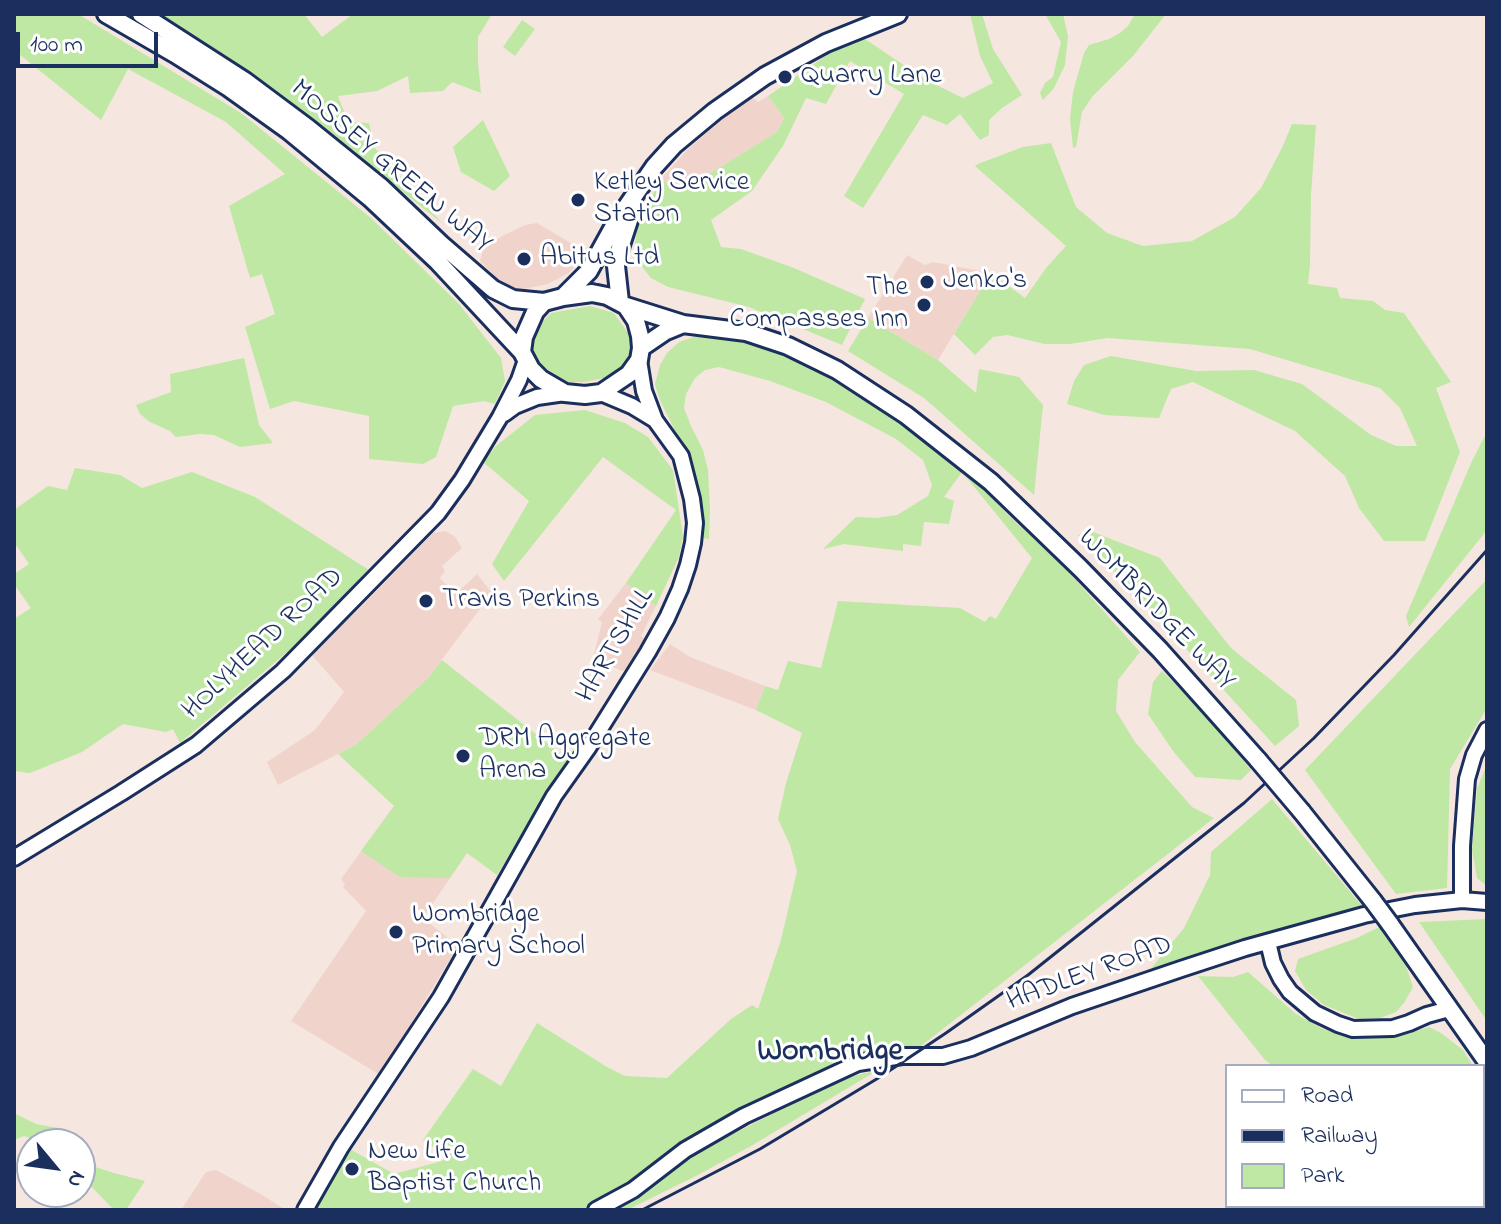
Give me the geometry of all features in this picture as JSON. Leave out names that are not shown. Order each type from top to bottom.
[{"type":"main road","name":"MOSSEY GREEN WAY","points":[[106,14],[229,88],[370,198],[438,262],[524,356]]},
{"type":"main road","name":"MOSSEY GREEN WAY","points":[[141,14],[245,81],[308,128],[381,187],[485,283],[509,298],[544,302]]},
{"type":"main road","points":[[563,297],[589,271],[616,222],[654,167],[674,145],[765,76],[826,43],[898,14]]},
{"type":"main road","points":[[623,304],[616,266],[639,192]]},
{"type":"main road","points":[[640,354],[636,321],[623,304],[592,293],[544,302],[535,312],[524,337],[524,356],[541,379],[565,393],[585,395],[601,393],[629,374],[640,354],[666,331],[683,324]]},
{"type":"main road","name":"WOMBRIDGE WAY","points":[[623,304],[683,324],[746,332],[788,346],[837,370],[906,415],[991,482],[1160,650],[1258,760],[1373,901],[1487,1062]]},
{"type":"street","name":"HARTSHILL","points":[[305,1210],[341,1147],[441,997],[533,832],[648,652],[674,604],[688,565],[695,523],[692,499],[681,456],[655,420],[644,391],[640,354]]},
{"type":"street","name":"HOLYHEAD ROAD","points":[[14,858],[196,745],[283,671],[438,513],[500,417],[519,380],[524,356]]},
{"type":"street","points":[[500,417],[515,406],[537,397],[565,393]]},
{"type":"street","name":"HARTSHILL","points":[[601,393],[655,420]]},
{"type":"street","points":[[1462,900],[1467,779],[1474,755],[1487,730]]},
{"type":"street","name":"HADLEY ROAD","points":[[596,1210],[633,1190],[685,1150],[744,1116],[858,1063],[902,1056],[943,1056],[971,1048],[1072,1006],[1211,959],[1364,915],[1462,900],[1487,902]]},
{"type":"street","points":[[1268,942],[1281,979],[1303,1005],[1322,1018],[1353,1029],[1379,1029],[1409,1023],[1449,1009]]},
{"type":"street","points":[[1427,1015],[1439,993]]},
{"type":"shaded area","points":[[768,96],[784,118],[777,132],[680,192],[661,179],[688,149],[735,109],[753,98],[758,102]]},
{"type":"shaded area","points":[[537,223],[586,252],[569,273],[548,284],[519,290],[498,279],[480,261],[483,250],[502,236]]},
{"type":"shaded area","name":"The Compasses Inn","points":[[907,255],[925,265],[933,262],[991,273],[938,360],[868,318]]},
{"type":"shaded area","points":[[446,531],[455,537],[462,548],[442,566],[445,571],[440,578],[456,594],[477,574],[492,593],[428,678],[357,744],[278,785],[267,762],[315,730],[344,692],[311,654],[433,533]]},
{"type":"shaded area","points":[[626,583],[656,606],[641,636],[646,639],[626,670],[622,671],[593,658],[602,622],[598,619]]},
{"type":"shaded area","points":[[670,644],[690,657],[765,686],[756,710],[650,670]]},
{"type":"shaded area","name":"Wombridge Primary School","points":[[394,806],[467,853],[423,918],[458,946],[380,1075],[291,1021],[366,911],[343,887],[345,884],[341,879]]},
{"type":"shaded area","points":[[216,1170],[286,1210],[181,1210],[206,1172]]},
{"type":"green space","points":[[14,14],[78,14],[241,113],[371,218],[459,304],[501,358],[505,381],[495,404],[484,401],[453,406],[436,457],[423,464],[369,459],[369,416],[294,401],[270,409],[245,327],[275,314],[262,274],[250,278],[229,206],[285,174],[226,122],[128,69],[101,120],[14,50]]},
{"type":"green space","points":[[160,14],[304,14],[322,37],[353,14],[492,14],[478,37],[481,93],[452,82],[443,91],[410,93],[408,76],[377,91],[338,96],[348,122],[369,123],[374,147],[443,224],[300,110]]},
{"type":"green space","points":[[970,14],[982,14],[993,49],[1022,95],[989,120],[989,135],[980,140],[960,114],[947,125],[923,115],[863,208],[844,196],[904,94],[850,61],[826,104],[806,98],[783,146],[752,191],[711,220],[721,247],[741,249],[794,268],[865,299],[842,345],[749,307],[668,287],[651,278],[636,254],[635,243],[638,226],[661,179],[680,192],[777,132],[784,118],[768,96],[834,50],[862,37],[926,80],[963,98],[993,83],[980,56]]},
{"type":"green space","points":[[1045,14],[1063,14],[1068,36],[1065,65],[1054,88],[1043,100],[1040,93],[1045,83],[1053,77],[1061,42]]},
{"type":"green space","points":[[1135,14],[1166,14],[1133,56],[1092,97],[1082,112],[1076,147],[1073,148],[1070,118],[1073,92],[1084,53],[1089,45],[1120,33]]},
{"type":"green space","points":[[522,20],[535,29],[515,56],[503,47]]},
{"type":"green space","points":[[483,120],[510,176],[494,191],[461,172],[453,147]]},
{"type":"green space","points":[[1292,124],[1316,125],[1308,284],[1337,288],[1340,298],[1373,301],[1385,310],[1404,313],[1451,382],[1436,388],[1460,452],[1425,541],[1384,541],[1359,508],[1345,476],[1295,431],[1193,382],[1171,389],[1159,418],[1104,415],[1067,404],[1074,381],[1084,365],[1111,356],[1196,371],[1254,370],[1302,384],[1371,435],[1396,446],[1417,446],[1400,408],[1380,388],[1250,349],[1108,338],[1045,344],[1007,335],[993,337],[975,355],[954,334],[991,273],[1025,298],[1066,246],[975,166],[978,164],[1023,147],[1051,143],[1076,207],[1107,233],[1143,246],[1192,241],[1235,217],[1261,188]]},
{"type":"green space","points":[[590,306],[614,313],[634,347],[624,368],[604,378],[564,382],[537,361],[528,341],[551,313]]},
{"type":"green space","points":[[868,318],[938,360],[976,393],[979,369],[1019,377],[1043,405],[1034,495],[924,398],[848,351]]},
{"type":"green space","points":[[697,336],[719,336],[762,344],[804,361],[875,402],[964,467],[1007,514],[1064,567],[1140,652],[1118,680],[1116,711],[1135,742],[1192,807],[1214,818],[917,1049],[867,1056],[766,1100],[662,1156],[640,1176],[610,1196],[580,1210],[312,1210],[350,1149],[394,1174],[442,1161],[446,1156],[423,1140],[473,1069],[501,1086],[537,1023],[625,1076],[667,1078],[731,1019],[752,1005],[758,1009],[781,940],[797,871],[778,819],[802,733],[756,710],[765,686],[778,690],[788,661],[821,668],[838,601],[960,608],[985,622],[990,616],[996,619],[1032,558],[962,472],[944,497],[954,501],[949,524],[924,522],[921,546],[903,544],[903,551],[844,544],[823,549],[856,517],[897,515],[928,496],[932,485],[923,460],[896,439],[826,402],[770,381],[719,367],[705,370],[695,378],[686,394],[684,408],[703,450],[708,470],[709,539],[703,538],[698,488],[687,455],[655,384],[667,353],[679,342]]},
{"type":"green space","points":[[244,358],[259,425],[273,443],[240,447],[214,435],[176,437],[140,414],[136,405],[171,392],[170,374]]},
{"type":"green space","points":[[585,410],[625,423],[648,437],[673,470],[683,536],[679,557],[656,606],[626,583],[676,510],[603,457],[504,581],[492,564],[529,501],[483,462],[496,446],[535,415]]},
{"type":"green space","points":[[1487,432],[1487,530],[1409,627],[1406,616]]},
{"type":"green space","points":[[75,468],[120,475],[142,488],[192,472],[255,497],[372,572],[313,630],[180,743],[173,729],[166,732],[123,724],[82,752],[30,773],[14,771],[14,619],[31,608],[14,584],[14,574],[29,564],[14,542],[14,510],[48,486],[67,490]]},
{"type":"green space","points":[[1093,532],[1160,558],[1231,648],[1296,700],[1299,726],[1275,746],[1078,535]]},
{"type":"green space","points":[[1487,579],[1487,708],[1450,769],[1447,888],[1396,894],[1305,770]]},
{"type":"green space","points":[[442,660],[561,754],[575,750],[497,875],[467,853],[450,878],[400,877],[361,851],[394,806],[338,754],[357,744],[428,678]]},
{"type":"green space","points":[[1162,671],[1207,716],[1251,770],[1241,780],[1195,777],[1173,751],[1148,714],[1153,682]]},
{"type":"green space","points":[[1487,764],[1487,886],[1477,878],[1472,850],[1477,789]]},
{"type":"green space","points":[[1272,799],[1363,907],[1149,971],[1184,928],[1210,875],[1211,852]]},
{"type":"green space","points":[[1487,919],[1487,1021],[1419,922]]},
{"type":"green space","points":[[1379,927],[1406,966],[1413,987],[1396,1012],[1380,1018],[1359,1019],[1324,1005],[1306,990],[1295,971],[1298,959]]},
{"type":"green space","points":[[1248,972],[1296,1014],[1321,1028],[1350,1038],[1396,1037],[1429,1027],[1463,1050],[1472,1064],[1270,1064],[1198,976],[1233,977]]},
{"type":"green space","points":[[878,1070],[696,1176],[627,1210],[615,1210],[643,1195],[695,1153],[842,1079]]},
{"type":"green space","points":[[1485,1085],[1487,1088],[1487,1210],[1299,1210],[1485,1208]]},
{"type":"green space","points":[[14,1113],[36,1124],[59,1128],[16,1128],[14,1140]]},
{"type":"green space","points":[[96,1167],[145,1181],[126,1210],[114,1210],[96,1191]]},
{"type":"railway","points":[[642,1210],[760,1149],[880,1077],[1028,975],[1244,803],[1314,738],[1394,655],[1487,550]]},
{"type":"place","name":"Quarry Lane","points":[[785,77]]},
{"type":"place","name":"Ketley Service Station","points":[[578,200]]},
{"type":"place","name":"Abitus Ltd","points":[[524,259]]},
{"type":"place","name":"Jenko's","points":[[927,282]]},
{"type":"place","name":"The Compasses Inn","points":[[924,305]]},
{"type":"place","name":"Travis Perkins","points":[[426,601]]},
{"type":"place","name":"DRM Aggregate Arena","points":[[463,756]]},
{"type":"place","name":"Wombridge Primary School","points":[[396,932]]},
{"type":"place","name":"New Life Baptist Church","points":[[352,1169]]},
{"type":"district","name":"Wombridge","points":[[830,1054]]}]
